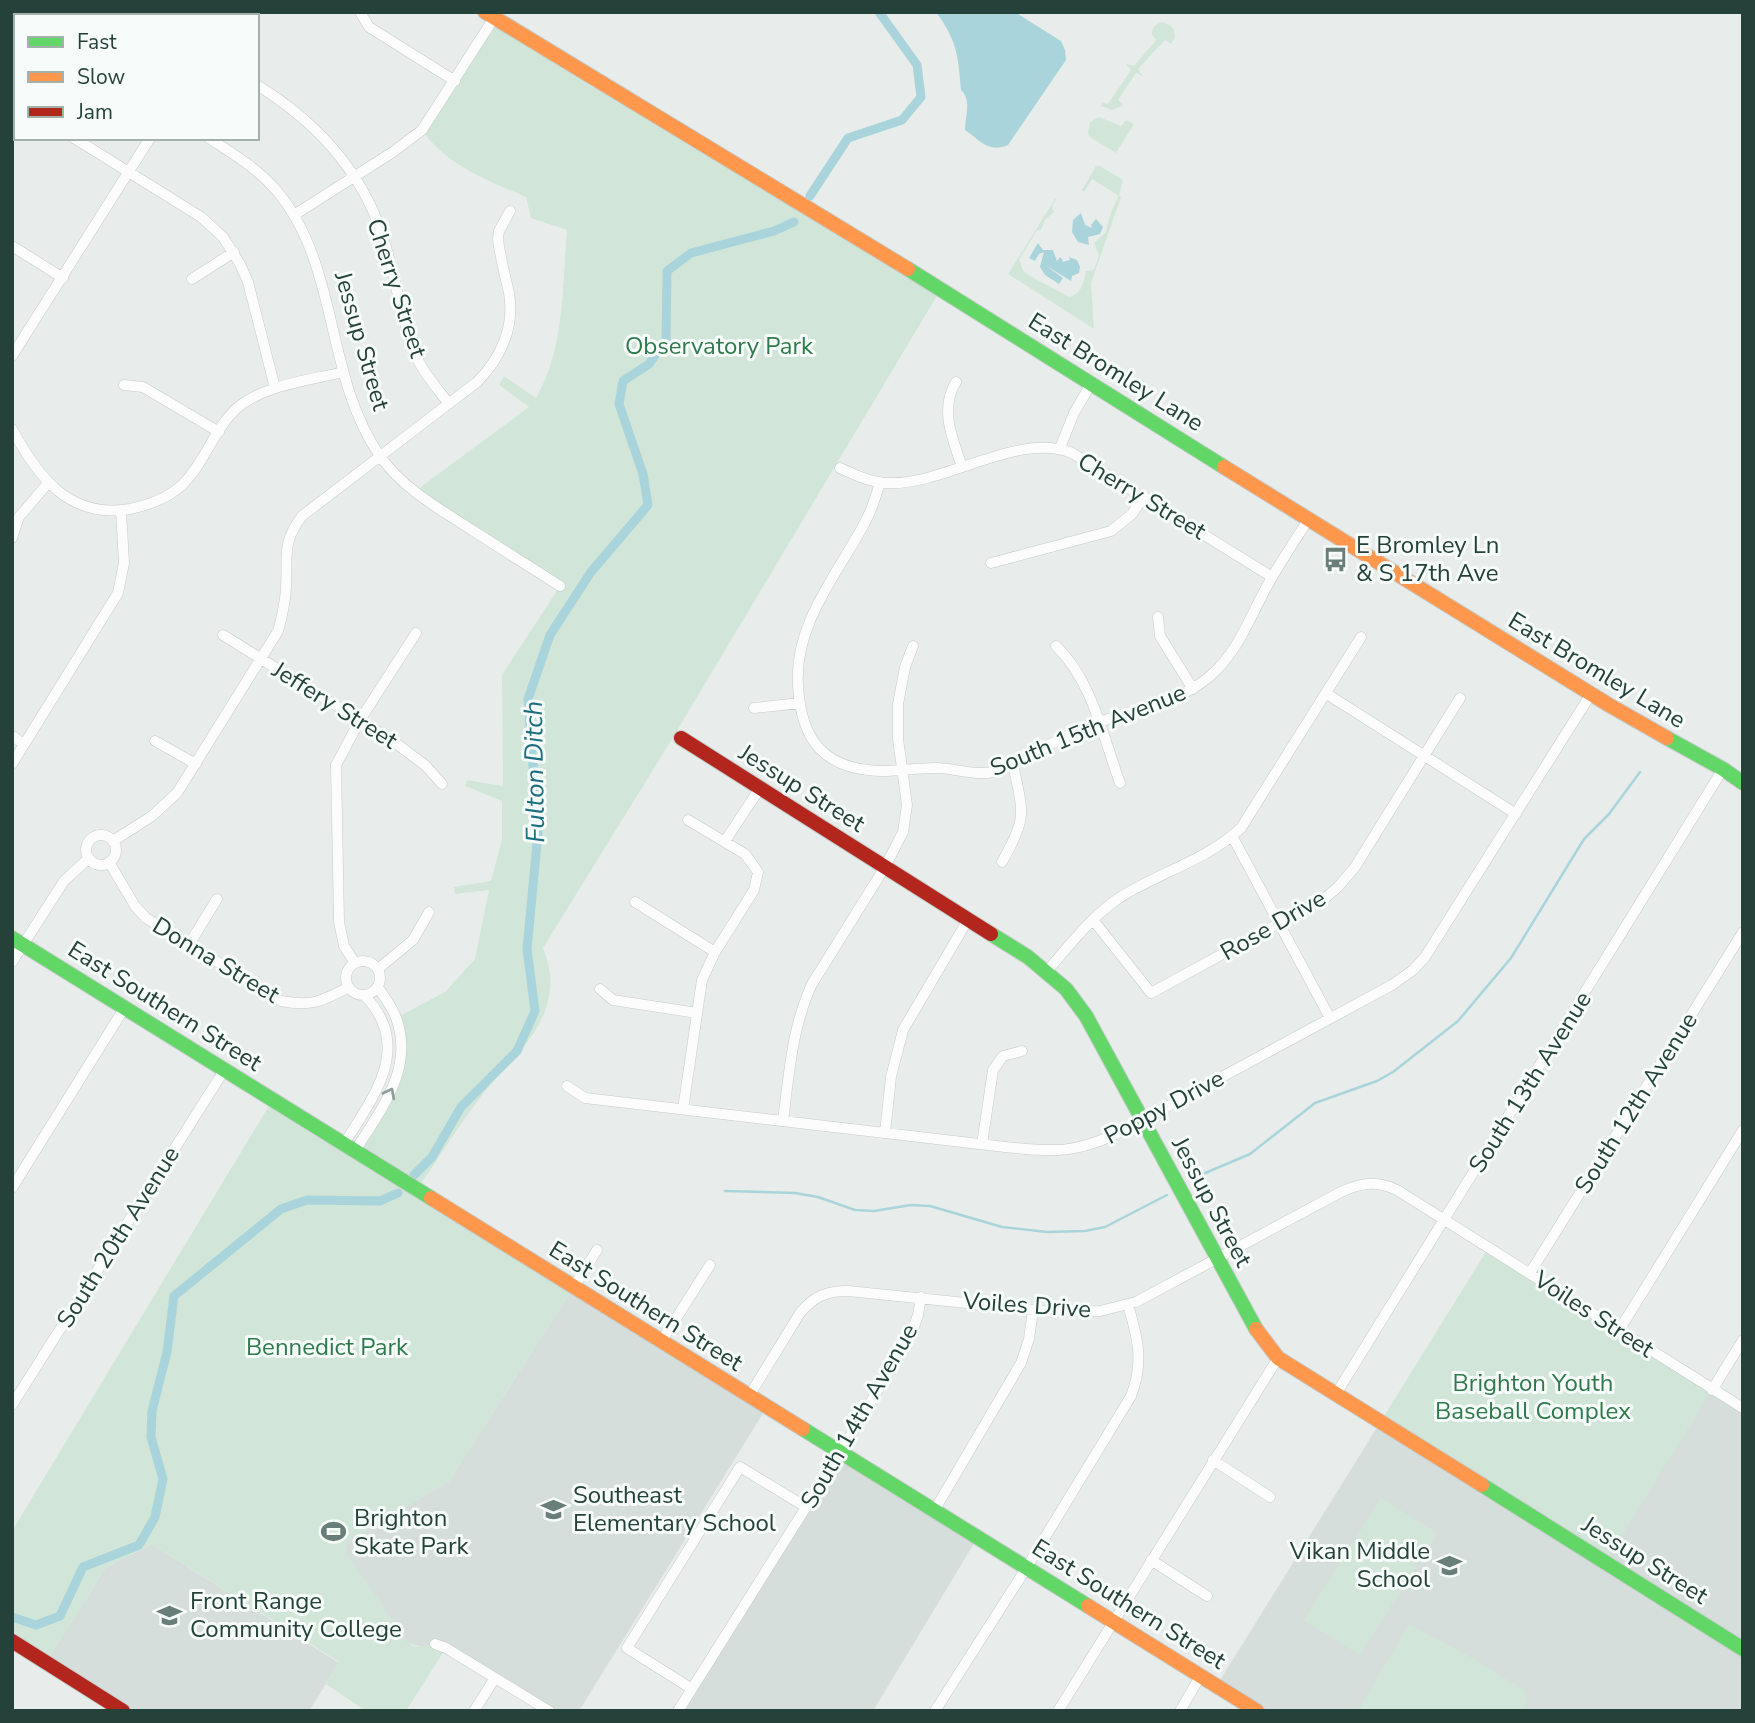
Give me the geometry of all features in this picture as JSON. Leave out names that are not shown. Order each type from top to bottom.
[{"type":"street","points":[[360,12],[369,27],[454,81]]},
{"type":"street","points":[[294,215],[393,152],[422,130],[454,81],[489,15]]},
{"type":"street","name":"East Bromley Lane","points":[[489,15],[941,289],[1591,694],[1743,783]]},
{"type":"street","name":"Cherry Street","points":[[259,86],[301,115],[334,149],[354,177],[378,224],[415,355],[449,404]]},
{"type":"street","points":[[77,140],[201,217],[223,237],[248,282],[275,388]]},
{"type":"street","points":[[12,356],[149,140]]},
{"type":"street","name":"Jessup Street","points":[[212,140],[252,167],[276,191],[294,215],[311,248],[357,415],[380,456],[402,482],[425,500],[560,586]]},
{"type":"street","points":[[113,841],[164,806],[177,793],[278,631],[283,615],[286,586],[287,542],[293,527],[311,506],[449,404],[494,364],[505,341],[510,303],[498,239],[499,231],[510,211]]},
{"type":"street","points":[[12,246],[63,278]]},
{"type":"street","points":[[192,279],[234,253]]},
{"type":"street","points":[[12,429],[34,467],[64,496],[85,506],[121,510],[155,502],[173,492],[191,476],[228,418],[244,403],[275,388],[343,372]]},
{"type":"street","points":[[956,382],[948,398],[947,419],[962,467]]},
{"type":"street","points":[[1060,448],[1074,413],[1091,384]]},
{"type":"street","points":[[124,385],[143,387],[219,432]]},
{"type":"street","name":"Cherry Street","points":[[840,468],[880,482],[916,480],[1034,448],[1060,448],[1144,496],[1272,577]]},
{"type":"street","name":"South 15th Avenue","points":[[880,482],[866,520],[808,625],[799,657],[798,685],[802,720],[809,737],[822,752],[834,759],[867,769],[936,768],[995,772],[1098,722],[1165,702],[1193,689],[1211,676],[1230,656],[1272,577],[1308,520]]},
{"type":"street","points":[[12,538],[19,517],[48,483]]},
{"type":"street","points":[[990,564],[1111,531],[1132,514],[1144,496]]},
{"type":"street","points":[[12,764],[118,593],[124,563],[121,510]]},
{"type":"street","points":[[1158,617],[1160,636],[1193,689]]},
{"type":"street","points":[[355,962],[344,946],[339,922],[336,765],[360,720],[416,633]]},
{"type":"street","name":"Jeffery Street","points":[[223,635],[411,754],[442,784]]},
{"type":"street","points":[[1047,971],[1093,920],[1126,894],[1232,836],[1246,822],[1362,637]]},
{"type":"street","points":[[783,1121],[793,1046],[804,1001],[898,844],[906,820],[898,739],[898,704],[903,676],[913,646]]},
{"type":"street","points":[[1056,646],[1068,658],[1080,678],[1120,782]]},
{"type":"street","points":[[1326,694],[1516,814]]},
{"type":"street","name":"Poppy Drive","points":[[567,1086],[585,1098],[1032,1150],[1065,1151],[1102,1141],[1401,980],[1425,957],[1591,694]]},
{"type":"street","name":"Rose Drive","points":[[1093,920],[1151,993],[1325,898],[1345,880],[1460,698]]},
{"type":"street","points":[[754,708],[800,703]]},
{"type":"street","points":[[12,736],[24,744]]},
{"type":"street","name":"Jessup Street","points":[[681,738],[969,918],[1047,971],[1066,989],[1086,1016],[1261,1338],[1278,1358],[1743,1648]]},
{"type":"street","points":[[155,741],[196,764]]},
{"type":"street","points":[[1002,862],[1016,837],[1023,813],[1013,764]]},
{"type":"street","name":"East Bromley Lane","points":[[1723,769],[1743,774]]},
{"type":"street","name":"South 13th Avenue","points":[[1336,1394],[1723,769]]},
{"type":"street","points":[[725,841],[760,788]]},
{"type":"street","points":[[683,1108],[702,980],[715,952],[754,890],[762,869],[745,854],[688,820]]},
{"type":"street","points":[[103,835],[113,841],[116,852],[109,862],[99,864],[89,858],[87,845],[93,837],[103,835]]},
{"type":"street","points":[[1232,836],[1330,1018]]},
{"type":"street","points":[[12,962],[18,942],[64,881],[89,858]]},
{"type":"street","name":"Donna Street","points":[[109,862],[135,906],[146,918],[281,1001],[303,1005],[329,998],[349,987]]},
{"type":"street","points":[[188,946],[217,899]]},
{"type":"street","points":[[635,902],[715,952]]},
{"type":"street","points":[[378,969],[413,940],[429,912]]},
{"type":"street","points":[[885,1133],[891,1077],[902,1030],[969,918]]},
{"type":"street","name":"South 12th Avenue","points":[[1530,1273],[1743,932]]},
{"type":"street","name":"East Southern Street","points":[[18,942],[1258,1711]]},
{"type":"street","points":[[366,961],[378,969],[378,987],[394,1013],[400,1032],[401,1062],[390,1095],[349,1147],[379,1088],[388,1053],[382,1021],[364,995],[349,987],[347,982],[348,971],[355,962],[366,961]]},
{"type":"street","points":[[364,995],[378,987]]},
{"type":"street","points":[[600,989],[613,1000],[697,1013]]},
{"type":"street","points":[[12,1188],[125,1007]]},
{"type":"street","points":[[982,1144],[993,1070],[1003,1056],[1022,1051]]},
{"type":"street","name":"South 20th Avenue","points":[[12,1405],[225,1069]]},
{"type":"street","points":[[1618,1332],[1743,1130]]},
{"type":"street","name":"Voiles Drive","points":[[749,1396],[800,1313],[816,1297],[838,1291],[1080,1313],[1128,1305],[1358,1185],[1379,1184],[1391,1187],[1445,1220]]},
{"type":"street","name":"Voiles Street","points":[[1445,1220],[1618,1332],[1743,1408]]},
{"type":"street","points":[[573,1287],[597,1250]]},
{"type":"street","points":[[661,1342],[710,1265]]},
{"type":"street","name":"South 14th Avenue","points":[[678,1711],[911,1335],[921,1297]]},
{"type":"street","points":[[936,1711],[1113,1427],[1136,1385],[1140,1351],[1128,1305]]},
{"type":"street","points":[[934,1511],[1021,1363],[1029,1339],[1033,1310]]},
{"type":"street","points":[[1712,1390],[1743,1340]]},
{"type":"street","points":[[1058,1711],[1278,1358]]},
{"type":"street","points":[[1213,1460],[1270,1497]]},
{"type":"street","points":[[692,1689],[626,1648],[740,1467],[806,1507]]},
{"type":"street","points":[[1151,1560],[1207,1596]]},
{"type":"street","points":[[12,1641],[124,1711]]},
{"type":"street","points":[[435,1644],[549,1711]]},
{"type":"street","points":[[1180,1711],[1201,1675]]},
{"type":"street","points":[[474,1711],[495,1678]]},
{"type":"shaded area","name":"Southeast Elementary School","points":[[573,1288],[767,1407],[579,1711],[549,1711],[435,1644],[421,1647],[406,1642],[345,1552],[348,1541],[449,1481]]},
{"type":"shaded area","name":"Vikan Middle School","points":[[1712,1390],[1743,1408],[1743,1711],[1242,1711],[1246,1704],[1217,1685],[1381,1421]]},
{"type":"shaded area","points":[[840,1453],[978,1537],[873,1711],[678,1711]]},
{"type":"shaded area","name":"Front Range Community College","points":[[152,1544],[339,1663],[309,1711],[124,1711],[46,1662],[106,1567]]},
{"type":"green space","points":[[494,18],[941,289],[669,744],[543,948],[549,970],[550,989],[538,1027],[471,1109],[417,1190],[573,1288],[449,1481],[348,1541],[345,1552],[380,1601],[401,1637],[413,1646],[435,1644],[446,1648],[406,1711],[366,1711],[326,1684],[339,1662],[152,1544],[106,1567],[46,1662],[12,1641],[12,1531],[273,1099],[355,1151],[399,1074],[396,1018],[445,992],[475,959],[489,890],[455,894],[454,887],[491,881],[502,839],[502,801],[465,786],[467,780],[503,786],[502,675],[560,586],[414,492],[529,407],[499,385],[504,376],[536,398],[552,359],[557,338],[567,230],[531,218],[526,197],[456,163],[432,143],[422,130]]},
{"type":"green space","points":[[1162,22],[1174,30],[1175,38],[1171,44],[1165,40],[1138,69],[1143,76],[1136,73],[1118,100],[1122,106],[1112,110],[1101,106],[1102,102],[1108,104],[1131,70],[1126,64],[1134,66],[1156,40],[1152,30]]},
{"type":"green space","points":[[1099,117],[1121,126],[1126,120],[1134,124],[1116,153],[1088,134],[1090,122]]},
{"type":"green space","points":[[1096,166],[1123,180],[1119,196],[1092,179],[1084,192],[1082,190]]},
{"type":"green space","points":[[1119,196],[1121,197],[1091,283],[1094,329],[1008,274],[1057,198],[1052,206],[1054,212],[1045,220],[1041,230],[1037,230],[1019,260],[1024,272],[1030,276],[1069,297],[1076,294],[1083,284],[1086,271],[1094,270],[1099,255],[1094,243],[1106,232]]},
{"type":"green space","name":"Brighton Youth Baseball Complex","points":[[1489,1247],[1712,1390],[1605,1562],[1381,1421]]},
{"type":"green space","points":[[1381,1498],[1437,1533],[1360,1655],[1304,1620]]},
{"type":"green space","points":[[1409,1625],[1460,1651],[1524,1690],[1526,1704],[1521,1711],[1358,1711]]},
{"type":"water","points":[[936,12],[1015,12],[1061,41],[1066,60],[1008,145],[990,147],[965,130],[967,103],[961,90],[955,48]]},
{"type":"water","points":[[1081,213],[1085,225],[1092,228],[1091,225],[1096,219],[1103,227],[1100,234],[1088,237],[1089,245],[1078,242],[1072,232],[1073,220]]},
{"type":"water","points":[[1038,243],[1043,250],[1053,250],[1057,261],[1060,257],[1062,262],[1070,260],[1069,257],[1077,260],[1079,273],[1072,276],[1071,281],[1045,265],[1063,278],[1059,284],[1045,275],[1040,267],[1044,252],[1039,254],[1035,261],[1029,258]]},
{"type":"waterway","name":"Fulton Ditch","points":[[810,196],[848,138],[902,120],[921,97],[917,65],[879,12]]},
{"type":"waterway","name":"Fulton Ditch","points":[[414,1175],[432,1157],[461,1107],[517,1051],[535,1011],[527,949],[538,833],[528,699],[550,635],[591,572],[648,505],[643,474],[619,404],[623,381],[649,364],[666,340],[667,271],[691,253],[774,231],[794,222]]},
{"type":"waterway","points":[[1191,1179],[1250,1154],[1315,1103],[1377,1081],[1393,1072],[1458,1021],[1511,958],[1584,839],[1609,814],[1640,772]]},
{"type":"waterway","points":[[725,1191],[795,1193],[818,1197],[855,1210],[930,1206],[1002,1227],[1047,1232],[1085,1231],[1105,1227],[1167,1195]]},
{"type":"waterway","name":"Fulton Ditch","points":[[12,1617],[36,1625],[60,1616],[83,1567],[139,1545],[155,1517],[163,1479],[151,1437],[152,1411],[167,1352],[174,1296],[281,1209],[307,1200],[380,1201],[398,1193]]},
{"type":"traffic: fast","points":[[908,269],[1224,467]]},
{"type":"traffic: fast","points":[[1667,738],[1743,783]]},
{"type":"traffic: fast","points":[[991,934],[1028,957],[1066,989],[1086,1016],[1256,1329]]},
{"type":"traffic: fast","points":[[12,938],[431,1198]]},
{"type":"traffic: fast","points":[[803,1429],[1088,1606]]},
{"type":"traffic: fast","points":[[1482,1485],[1743,1649]]},
{"type":"traffic: slow","points":[[485,12],[908,269]]},
{"type":"traffic: slow","points":[[1224,467],[1609,705],[1667,738]]},
{"type":"traffic: slow","points":[[431,1198],[803,1429]]},
{"type":"traffic: slow","points":[[1256,1329],[1278,1358],[1482,1485]]},
{"type":"traffic: slow","points":[[1088,1606],[1257,1711]]},
{"type":"traffic: jam","points":[[681,738],[991,934]]},
{"type":"traffic: jam","points":[[12,1641],[123,1711]]},
{"type":"place","name":"E Bromley Ln & S 17th Ave","points":[[1336,559]]},
{"type":"place","name":"Southeast Elementary School","points":[[553,1509]]},
{"type":"place","name":"Brighton Skate Park","points":[[334,1532]]},
{"type":"place","name":"Vikan Middle School","points":[[1450,1565]]},
{"type":"place","name":"Front Range Community College","points":[[170,1615]]},
{"type":"park label","name":"Observatory Park","points":[[719,346]]},
{"type":"park label","name":"Bennedict Park","points":[[327,1347]]}]
